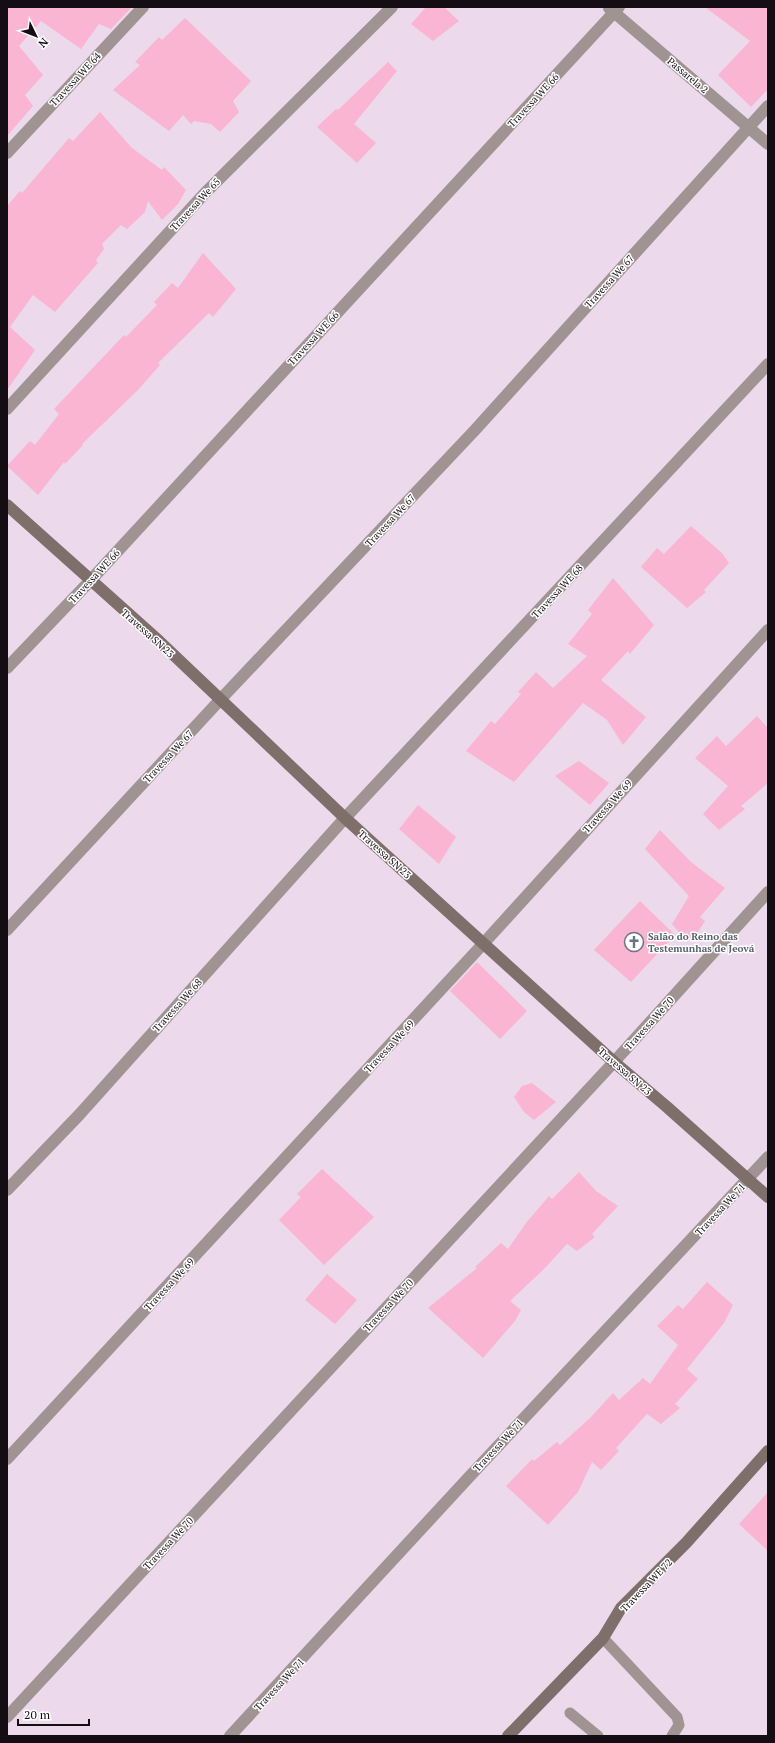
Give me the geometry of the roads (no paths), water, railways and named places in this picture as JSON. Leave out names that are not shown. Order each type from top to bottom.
[{"type":"main road","name":"Travessa SN 23","points":[[7,505],[90,581],[159,641],[219,701],[260,736],[345,818],[483,944],[614,1062],[768,1197]]},
{"type":"main road","name":"Travessa WE 72","points":[[508,1736],[603,1638],[621,1608],[686,1543],[768,1451]]},
{"type":"street","name":"Travessa WE 64","points":[[7,153],[143,7]]},
{"type":"street","name":"Travessa We 65","points":[[7,409],[205,193],[392,7]]},
{"type":"street","name":"Passarela 2","points":[[614,9],[768,144]]},
{"type":"street","name":"Travessa WE 66","points":[[7,668],[90,581],[614,9]]},
{"type":"street","name":"Travessa We 67","points":[[7,930],[219,701],[475,430],[768,106]]},
{"type":"street","name":"Travessa WE 68","points":[[345,818],[768,364]]},
{"type":"street","name":"Travessa We 69","points":[[7,1459],[483,944],[768,630]]},
{"type":"street","name":"Travessa We 68","points":[[7,1190],[79,1115],[345,818]]},
{"type":"street","name":"Travessa We 70","points":[[7,1717],[614,1062],[768,892]]},
{"type":"street","name":"Travessa We 71","points":[[230,1736],[768,1157]]},
{"type":"lane","points":[[603,1638],[677,1717],[678,1725],[672,1736]]},
{"type":"lane","points":[[570,1713],[598,1736]]},
{"type":"place","name":"Salão do Reino das Testemunhas de Jeová","points":[[634,942]]}]
